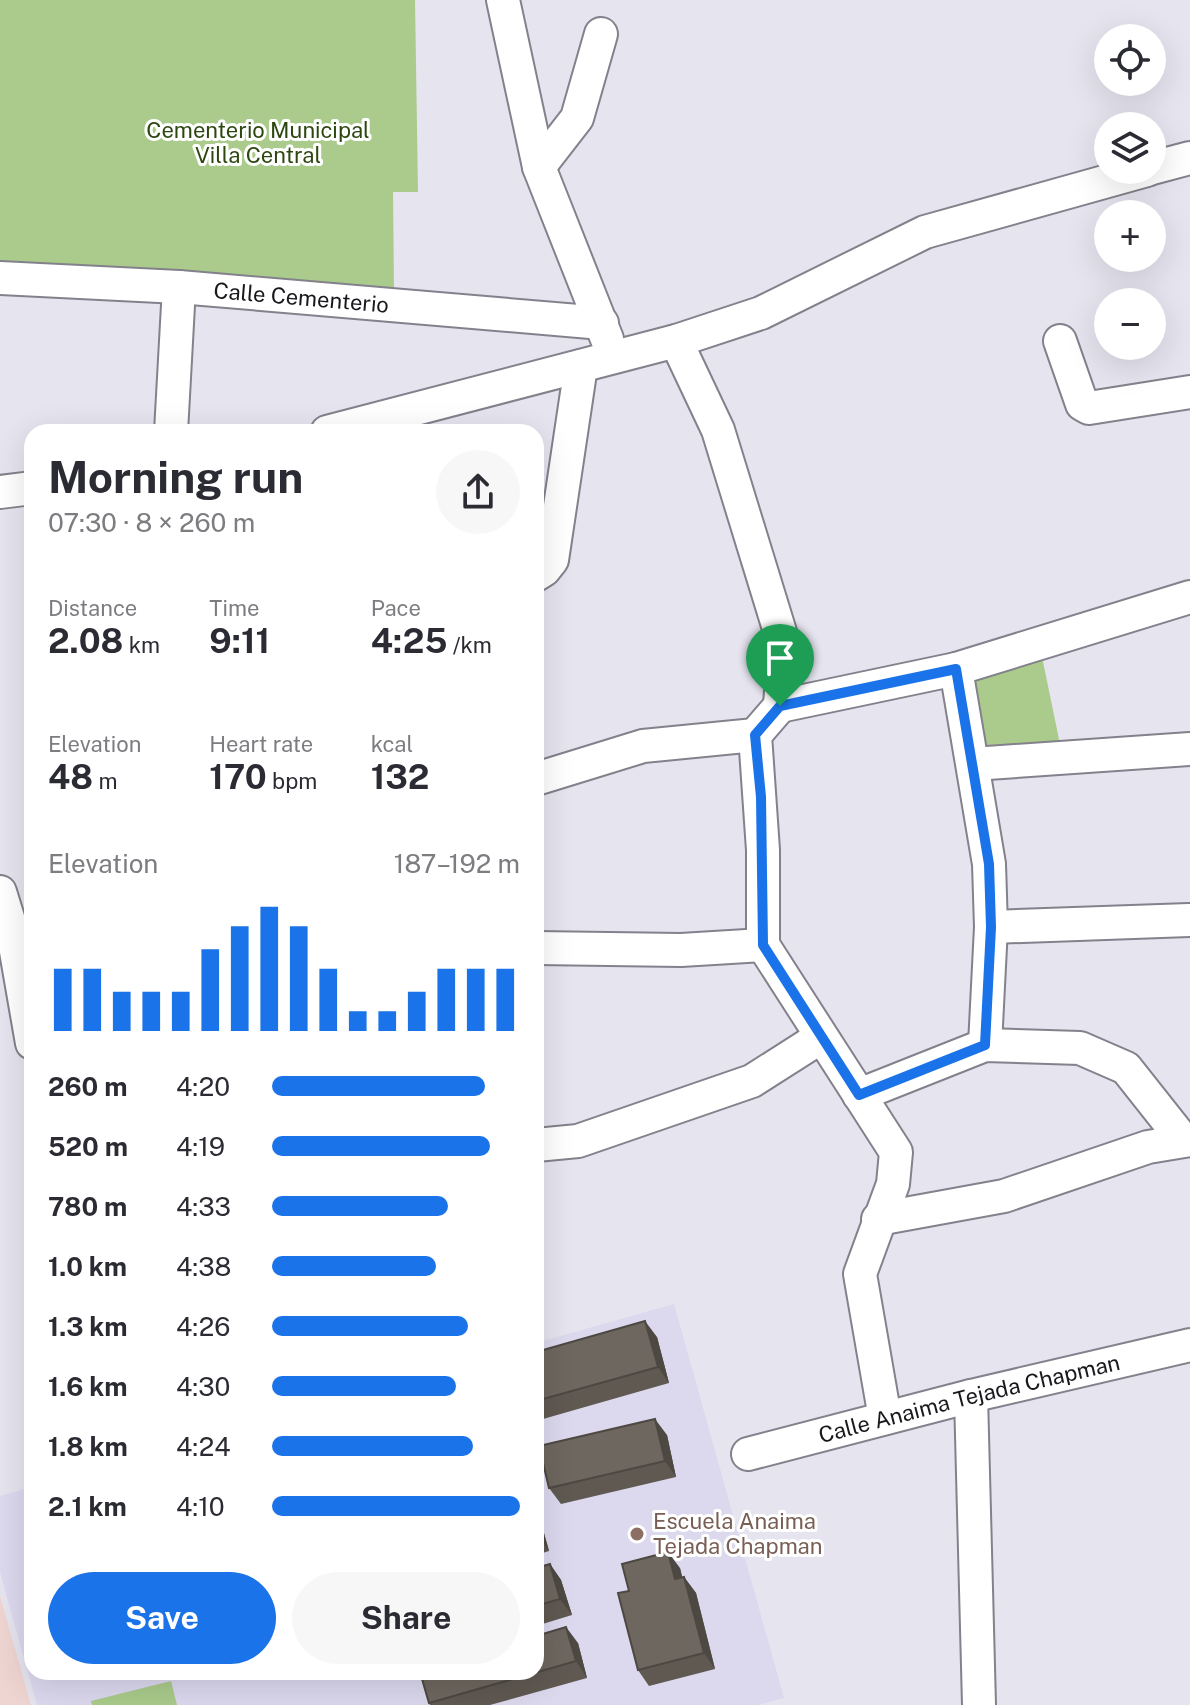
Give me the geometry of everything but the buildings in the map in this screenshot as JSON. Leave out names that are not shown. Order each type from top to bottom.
[{"type":"street","points":[[503,0],[539,167],[602,323],[612,357]]},
{"type":"street","points":[[539,167],[577,118],[601,34]]},
{"type":"street","points":[[1166,164],[1190,158]]},
{"type":"street","points":[[358,424],[676,341],[761,313],[925,232],[1096,184]]},
{"type":"street","name":"Calle Cementerio","points":[[0,278],[179,287],[602,323]]},
{"type":"street","points":[[171,424],[179,287]]},
{"type":"street","points":[[544,777],[643,746],[755,735],[780,706],[784,645],[718,430],[676,341]]},
{"type":"street","points":[[1060,341],[1082,404],[1089,408],[1190,392]]},
{"type":"street","points":[[544,570],[552,560],[581,366]]},
{"type":"street","points":[[0,492],[24,489]]},
{"type":"street","points":[[780,706],[956,669],[1190,597]]},
{"type":"street","points":[[956,669],[989,864],[991,927],[985,1045]]},
{"type":"street","points":[[755,735],[762,837],[763,945],[896,1152],[893,1184],[860,1274],[885,1418]]},
{"type":"street","points":[[973,764],[1190,749]]},
{"type":"street","points":[[0,892],[22,932],[24,954]]},
{"type":"street","points":[[991,927],[1189,920]]},
{"type":"street","points":[[544,948],[681,950],[763,945]]},
{"type":"street","points":[[544,1144],[578,1141],[752,1081],[821,1037]]},
{"type":"street","points":[[859,1095],[985,1045],[1080,1048],[1126,1068],[1186,1140],[1148,1147],[1004,1196],[878,1219]]},
{"type":"street","name":"Calle Anaima Tejada Chapman","points":[[748,1454],[971,1396],[1190,1345]]},
{"type":"street","points":[[971,1396],[979,1705]]},
{"type":"shaded area","name":"Escuela Anaima Tejada Chapman","points":[[674,1304],[784,1698],[758,1705],[37,1705],[30,1680],[544,1680],[544,1341]]},
{"type":"shaded area","name":"Escuela Anaima Tejada Chapman","points":[[24,1489],[24,1658],[0,1572],[0,1496]]},
{"type":"shaded area","points":[[0,1596],[31,1705],[0,1705]]},
{"type":"green space","name":"Cementerio Municipal Villa Central","points":[[0,0],[415,0],[418,192],[393,192],[394,291],[0,270]]},
{"type":"green space","points":[[1041,652],[1061,749],[979,755],[964,675]]},
{"type":"green space","points":[[171,1681],[177,1705],[92,1705],[91,1701]]},
{"type":"place","name":"Escuela Anaima Tejada Chapman","points":[[637,1534]]},
{"type":"route","points":[[956,669],[989,864],[991,927],[985,1045],[859,1095],[763,945],[761,797],[755,735],[780,706],[956,669]]}]
